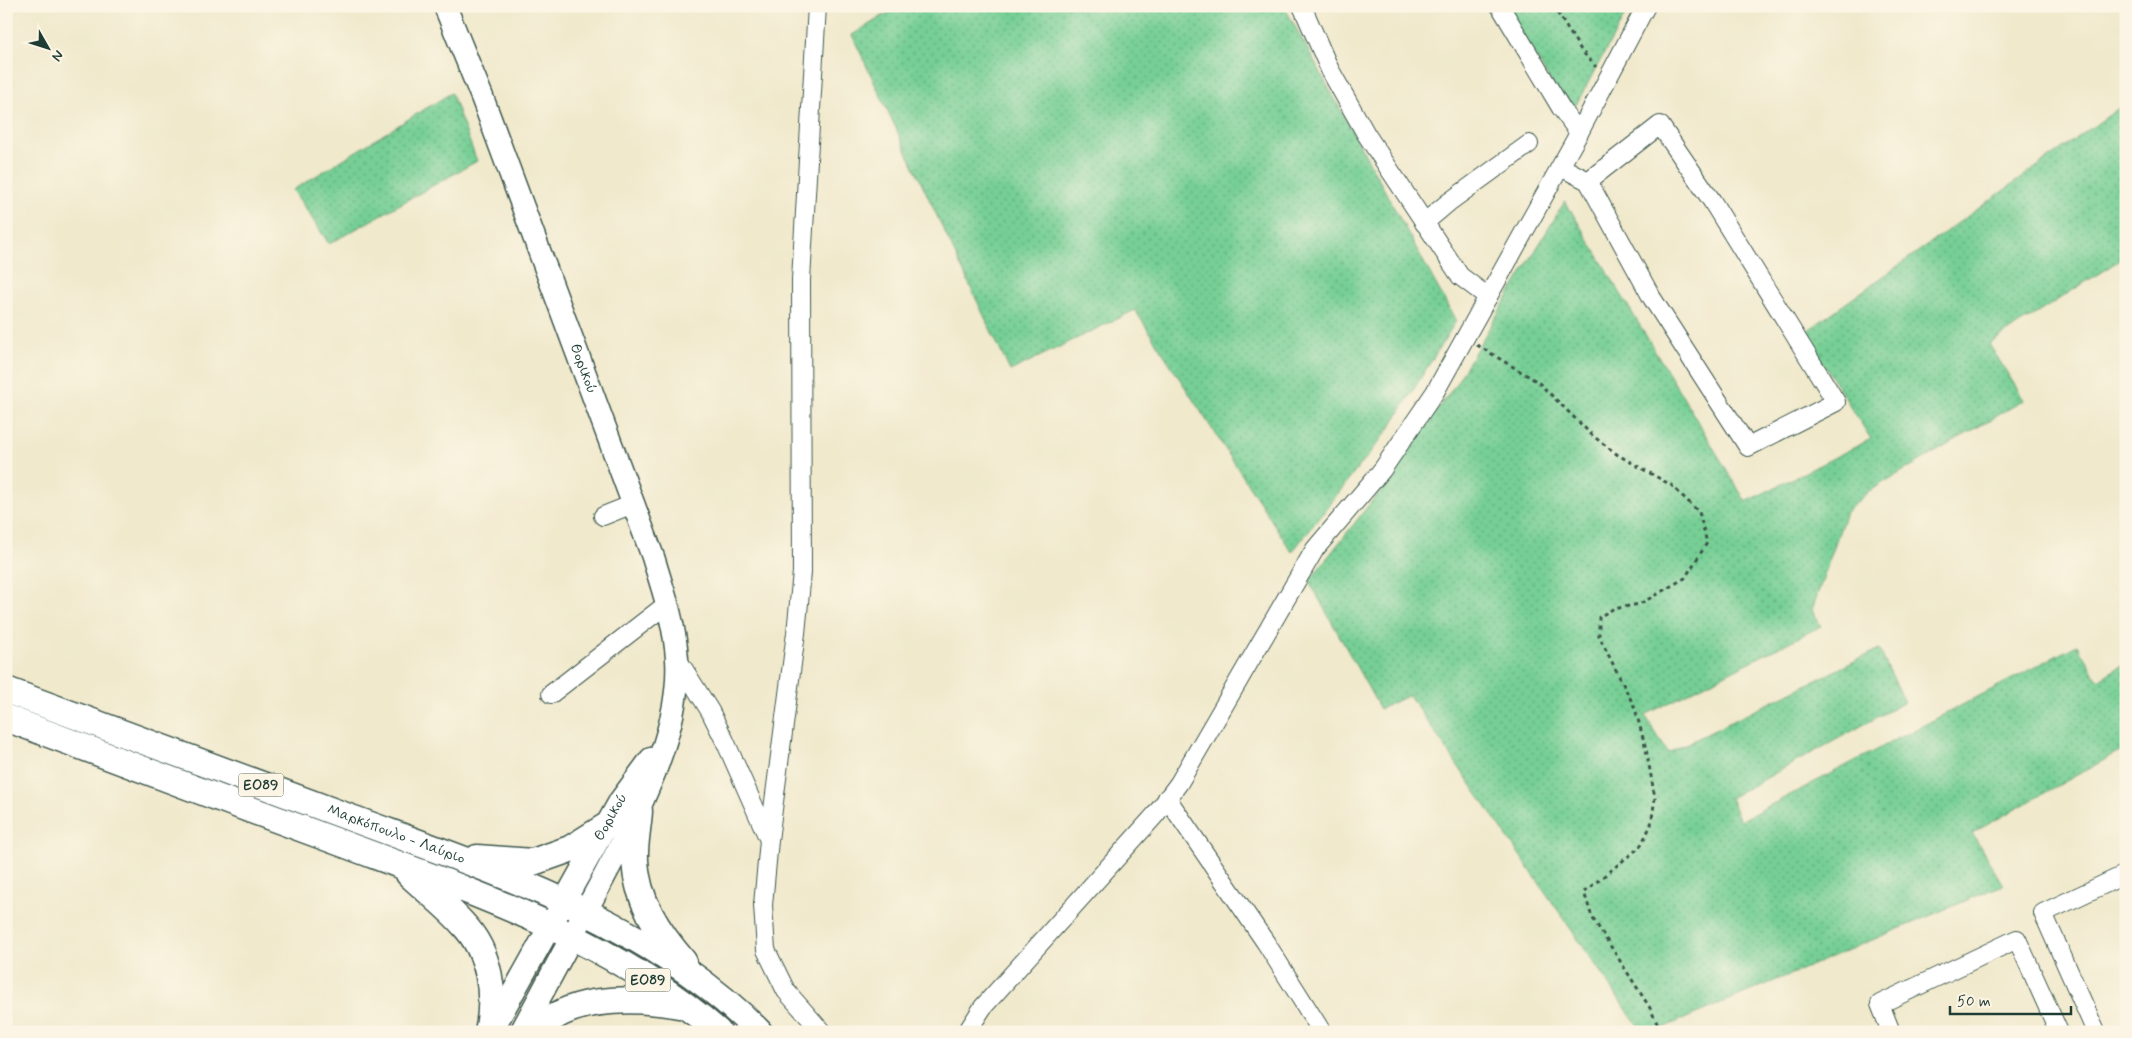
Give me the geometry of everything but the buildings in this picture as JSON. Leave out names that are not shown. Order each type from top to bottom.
[{"type":"highway","name":"Μαρκόπουλο - Λαύριο","points":[[6,690],[448,855],[574,907],[651,949],[703,983],[759,1032]]},
{"type":"highway","name":"Μαρκόπουλο - Λαύριο","points":[[6,718],[400,865],[549,925],[638,973],[689,1007],[718,1032]]},
{"type":"highway","points":[[639,811],[634,861],[642,900],[657,928],[703,983]]},
{"type":"highway","points":[[448,855],[533,862],[570,849],[605,827]]},
{"type":"highway","points":[[400,865],[464,925],[481,950],[492,986],[490,1032]]},
{"type":"highway","points":[[536,1032],[552,1018],[587,1004],[651,1000],[689,1007]]},
{"type":"main road","name":"Θορικού","points":[[445,6],[482,97],[633,504],[674,630],[678,660],[676,696],[666,738],[639,811],[574,907]]},
{"type":"main road","name":"Θορικού","points":[[574,907],[605,827],[620,801],[666,738]]},
{"type":"main road","points":[[490,1032],[549,925],[574,907]]},
{"type":"main road","points":[[521,1032],[572,936],[574,907]]},
{"type":"street","points":[[817,6],[801,280],[802,572],[769,840],[763,905],[766,950],[786,991],[822,1032]]},
{"type":"street","points":[[1302,6],[1330,70],[1366,134],[1460,276],[1488,297]]},
{"type":"street","points":[[1500,6],[1561,108],[1579,133]]},
{"type":"street","points":[[967,1032],[983,1007],[1019,964],[1156,814],[1179,783],[1315,549],[1382,470],[1435,392],[1561,167],[1646,6]]},
{"type":"street","points":[[1561,167],[1588,181],[1652,298],[1748,447],[1836,402],[1712,201],[1660,124],[1588,181]]},
{"type":"street","points":[[1424,223],[1449,202],[1528,144]]},
{"type":"street","points":[[602,516],[633,504]]},
{"type":"street","points":[[551,694],[667,604]]},
{"type":"street","points":[[678,660],[710,711],[769,840]]},
{"type":"street","points":[[1167,798],[1266,943],[1322,1032]]},
{"type":"street","points":[[2096,1032],[2043,912],[2126,874]]},
{"type":"street","points":[[1892,1032],[1880,1004],[2017,939],[2059,1032]]},
{"type":"path","points":[[1553,6],[1581,50],[1607,78]]},
{"type":"path","points":[[1465,338],[1538,382],[1593,436],[1618,455],[1671,485],[1699,512],[1707,543],[1685,578],[1640,604],[1613,609],[1599,617],[1599,636],[1635,708],[1646,749],[1655,798],[1652,825],[1640,847],[1584,892],[1592,917],[1650,1008],[1661,1032]]},
{"type":"green space","points":[[899,6],[1284,6],[1456,321],[1389,429],[1292,552],[1135,310],[1010,371],[852,35]]},
{"type":"green space","points":[[1504,6],[1630,6],[1571,114]]},
{"type":"green space","points":[[451,93],[477,161],[329,244],[293,190]]},
{"type":"green space","points":[[2126,103],[2126,256],[1989,344],[2024,400],[1869,491],[1846,512],[1812,610],[1821,626],[1645,715],[1668,753],[1879,649],[1905,702],[1730,798],[1740,821],[2077,645],[2098,680],[2126,663],[2126,748],[1972,833],[2003,885],[1653,1032],[1642,1032],[1409,695],[1380,709],[1309,581],[1387,482],[1457,382],[1565,201],[1746,502],[1871,439],[1804,333]]}]
